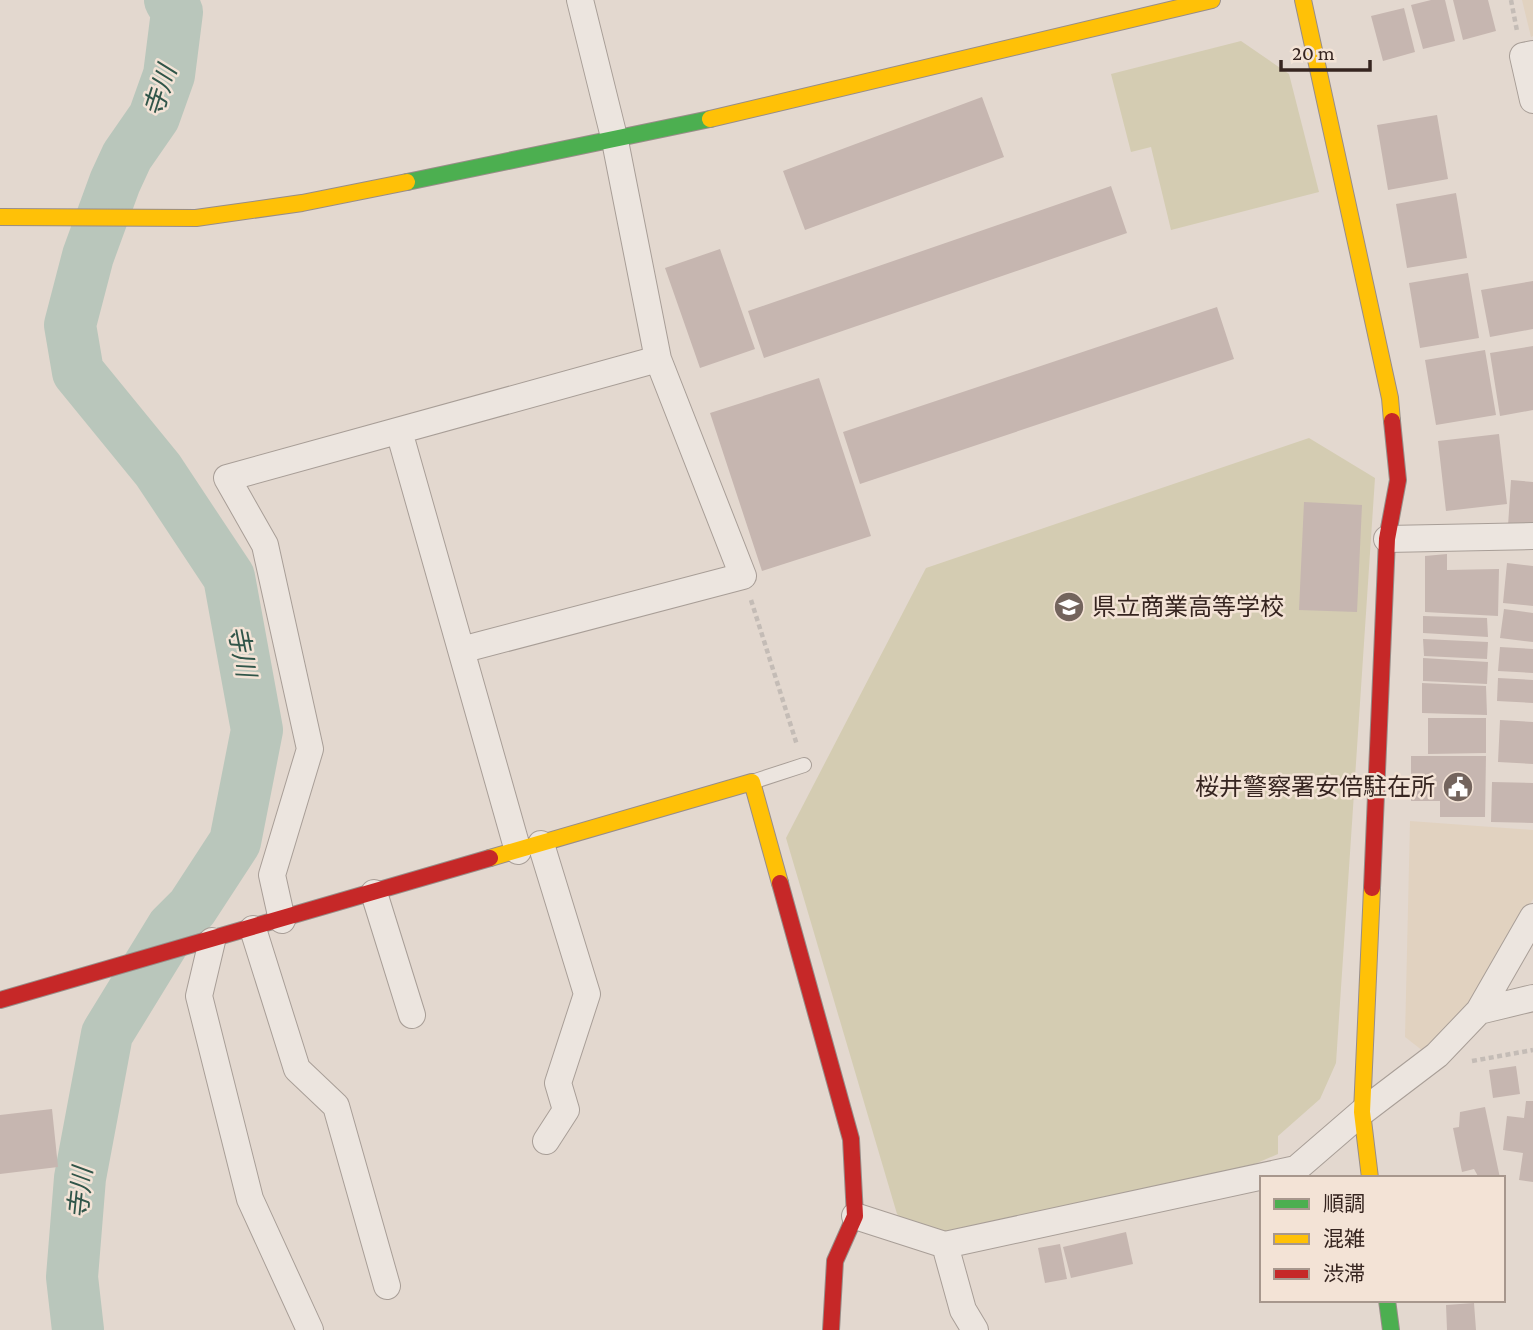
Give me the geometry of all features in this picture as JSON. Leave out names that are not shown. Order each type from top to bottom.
[{"type":"street","points":[[461,650],[743,576],[658,359],[615,141],[580,0]]},
{"type":"street","points":[[0,217],[196,218],[302,203],[615,141],[1212,0]]},
{"type":"street","points":[[1303,0],[1390,398],[1398,480],[1387,539],[1362,1112],[1370,1176]]},
{"type":"street","points":[[1533,54],[1523,56],[1533,100]]},
{"type":"street","points":[[282,920],[272,875],[310,749],[265,545],[227,478],[658,359]]},
{"type":"street","points":[[399,431],[461,650],[530,847],[587,994],[558,1083],[566,1110],[547,1141]]},
{"type":"street","points":[[1387,539],[1533,536]]},
{"type":"street","points":[[0,1000],[253,929],[752,782],[851,1139],[855,1216],[835,1261],[831,1330]]},
{"type":"street","points":[[374,893],[412,1015]]},
{"type":"street","points":[[1264,1176],[1296,1169],[1362,1112],[1437,1055],[1479,1011],[1533,917]]},
{"type":"street","points":[[253,929],[297,1069],[336,1106],[387,1286]]},
{"type":"street","points":[[212,940],[199,996],[250,1199],[310,1330]]},
{"type":"street","points":[[1479,1011],[1533,998]]},
{"type":"street","points":[[855,1216],[945,1245],[1260,1177]]},
{"type":"street","points":[[945,1245],[963,1310],[975,1330]]},
{"type":"street","points":[[1387,1302],[1391,1330]]},
{"type":"lane","points":[[752,782],[804,765]]},
{"type":"path","points":[[743,576],[804,765]]},
{"type":"path","points":[[1437,1055],[1458,1063],[1533,1050]]},
{"type":"shaded area","points":[[1522,0],[1533,0],[1531,37]]},
{"type":"shaded area","points":[[1241,41],[1289,74],[1319,192],[1171,230],[1151,147],[1131,152],[1111,74]]},
{"type":"shaded area","points":[[1309,438],[1375,478],[1336,1063],[1320,1099],[1278,1136],[1278,1154],[1234,1173],[918,1237],[897,1214],[786,838],[926,568]]},
{"type":"shaded area","points":[[1410,821],[1533,830],[1533,899],[1471,1007],[1423,1051],[1405,1037]]},
{"type":"building","points":[[1445,0],[1455,41],[1423,49],[1411,5]]},
{"type":"building","points":[[1453,0],[1488,0],[1496,31],[1463,40]]},
{"type":"building","points":[[1404,8],[1415,52],[1383,61],[1371,16]]},
{"type":"building","points":[[982,97],[1004,157],[805,230],[783,171]]},
{"type":"building","points":[[1437,115],[1448,179],[1388,190],[1377,125]]},
{"type":"building","points":[[1111,186],[1127,233],[764,358],[748,311]]},
{"type":"building","points":[[1456,193],[1467,258],[1407,268],[1396,204]]},
{"type":"building","points":[[720,249],[755,349],[700,368],[665,268]]},
{"type":"building","points":[[1468,273],[1479,338],[1420,348],[1409,283]]},
{"type":"building","points":[[1533,281],[1533,329],[1490,337],[1481,290]]},
{"type":"building","points":[[1217,307],[1234,359],[860,484],[843,432]]},
{"type":"building","points":[[1533,346],[1533,410],[1500,416],[1490,353]]},
{"type":"building","points":[[1485,350],[1496,415],[1436,425],[1425,360]]},
{"type":"building","points":[[819,378],[871,536],[762,571],[710,413]]},
{"type":"building","points":[[1499,434],[1507,504],[1446,511],[1438,441]]},
{"type":"building","points":[[1511,480],[1533,482],[1533,527],[1508,526]]},
{"type":"building","name":"県立商業高等学校","points":[[1304,502],[1362,505],[1357,612],[1299,610]]},
{"type":"building","points":[[1447,554],[1447,570],[1499,569],[1498,616],[1425,612],[1425,556]]},
{"type":"building","points":[[1507,563],[1533,566],[1533,606],[1503,603]]},
{"type":"building","points":[[1504,609],[1533,613],[1533,642],[1500,638]]},
{"type":"building","points":[[1423,616],[1487,618],[1488,637],[1423,633]]},
{"type":"building","points":[[1423,639],[1488,642],[1487,659],[1424,656]]},
{"type":"building","points":[[1500,647],[1533,649],[1533,673],[1498,671]]},
{"type":"building","points":[[1423,658],[1488,662],[1487,684],[1423,681]]},
{"type":"building","points":[[1498,678],[1533,680],[1533,703],[1497,701]]},
{"type":"building","points":[[1422,683],[1486,686],[1487,715],[1422,713]]},
{"type":"building","points":[[1428,718],[1486,718],[1486,753],[1428,754]]},
{"type":"building","points":[[1500,720],[1533,722],[1533,764],[1498,762]]},
{"type":"building","name":"桜井警察署安倍駐在所","points":[[1411,756],[1486,756],[1485,817],[1440,817],[1440,801],[1411,801]]},
{"type":"building","points":[[1492,782],[1533,783],[1533,823],[1491,822]]},
{"type":"building","points":[[1516,1066],[1520,1094],[1493,1098],[1489,1070]]},
{"type":"building","points":[[1526,1101],[1533,1101],[1533,1182],[1519,1180],[1523,1153],[1503,1150],[1507,1116],[1524,1118]]},
{"type":"building","points":[[1485,1107],[1500,1176],[1478,1176],[1474,1169],[1462,1172],[1453,1128],[1459,1127],[1460,1112]]},
{"type":"building","points":[[52,1109],[58,1167],[0,1174],[0,1115]]},
{"type":"building","points":[[1126,1232],[1133,1264],[1071,1278],[1063,1247]]},
{"type":"building","points":[[1060,1244],[1067,1279],[1045,1283],[1038,1248]]},
{"type":"building","points":[[1474,1303],[1476,1330],[1447,1330],[1446,1305]]},
{"type":"waterway","name":"寺川","points":[[78,1330],[72,1277],[80,1178],[107,1034],[172,928],[192,908],[235,842],[257,730],[229,577],[158,470],[78,372],[70,325],[88,256],[115,182],[127,156],[154,117],[169,75],[177,12],[170,0]]},
{"type":"traffic: fast","points":[[407,182],[710,119]]},
{"type":"traffic: fast","points":[[1387,1302],[1391,1330]]},
{"type":"traffic: slow","points":[[710,119],[1212,0]]},
{"type":"traffic: slow","points":[[1303,0],[1390,398],[1392,421]]},
{"type":"traffic: slow","points":[[0,217],[196,218],[302,203],[407,182]]},
{"type":"traffic: slow","points":[[490,858],[752,782],[780,883]]},
{"type":"traffic: slow","points":[[1370,1176],[1362,1112],[1372,888]]},
{"type":"traffic: jam","points":[[1372,888],[1387,539],[1398,480],[1392,421]]},
{"type":"traffic: jam","points":[[0,1000],[490,858]]},
{"type":"traffic: jam","points":[[780,883],[851,1139],[855,1216],[835,1261],[831,1330]]},
{"type":"place","name":"県立商業高等学校","points":[[1069,607]]},
{"type":"place","name":"桜井警察署安倍駐在所","points":[[1458,787]]}]
